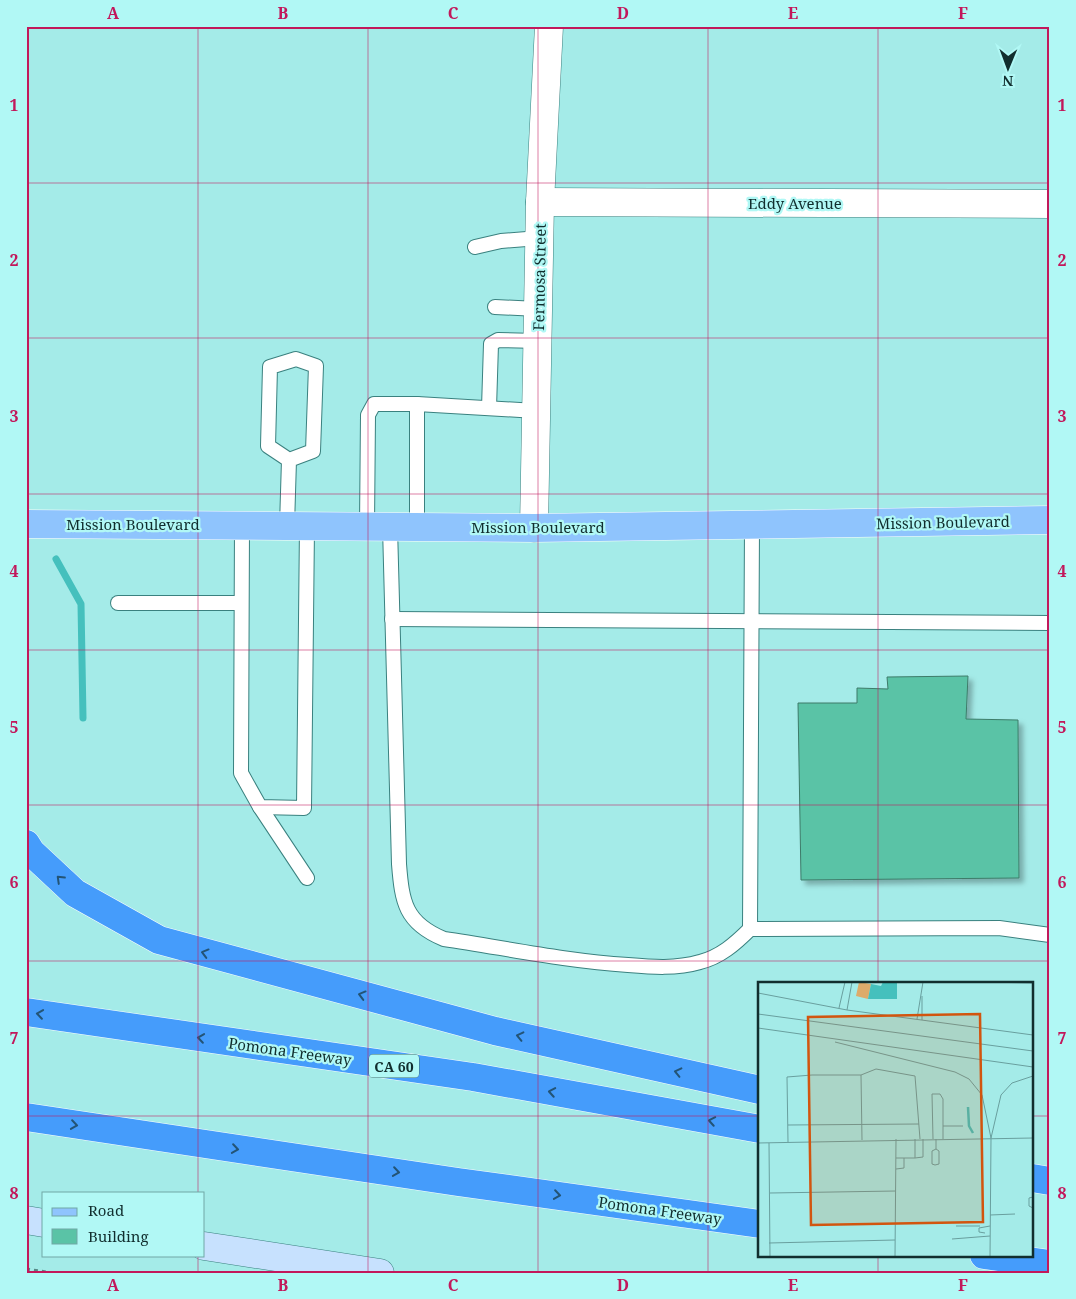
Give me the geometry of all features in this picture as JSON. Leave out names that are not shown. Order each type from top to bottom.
[{"type":"highway","points":[[26,844],[31,852],[75,893],[159,940],[495,1031],[758,1090]]},
{"type":"highway","name":"Pomona Freeway","points":[[26,1012],[473,1077],[758,1129]]},
{"type":"highway","name":"Pomona Freeway","points":[[26,1117],[758,1224]]},
{"type":"highway","points":[[1034,1178],[1050,1181]]},
{"type":"highway","points":[[991,1256],[1050,1264]]},
{"type":"main road","name":"Mission Boulevard","points":[[26,524],[534,528],[1050,520]]},
{"type":"street","name":"Fermosa Street","points":[[534,528],[540,202],[548,26]]},
{"type":"street","name":"Eddy Avenue","points":[[540,202],[1050,204]]},
{"type":"street","points":[[26,1220],[42,1223]]},
{"type":"street","points":[[205,1246],[369,1272]]},
{"type":"lane","points":[[475,247],[500,241],[539,238]]},
{"type":"lane","points":[[495,307],[538,309]]},
{"type":"lane","points":[[489,408],[491,344],[498,340],[538,341]]},
{"type":"lane","points":[[260,807],[304,808],[297,526],[289,460],[268,446],[270,367],[296,358],[316,366],[313,451],[289,460]]},
{"type":"lane","points":[[536,411],[417,404],[374,404],[368,415],[378,527],[392,619],[401,885],[405,904],[412,917],[433,934],[444,938],[599,963],[656,967],[684,966],[715,957],[734,945],[750,929],[752,525]]},
{"type":"lane","points":[[417,404],[417,527]]},
{"type":"lane","points":[[242,525],[241,774],[306,878]]},
{"type":"lane","points":[[118,603],[241,603]]},
{"type":"lane","points":[[392,619],[1050,623]]},
{"type":"lane","points":[[750,929],[999,928],[1050,935]]},
{"type":"path","points":[[26,1269],[53,1273]]},
{"type":"building","points":[[968,676],[966,719],[1018,720],[1019,878],[801,880],[798,703],[857,703],[857,688],[888,689],[887,677]]},
{"type":"waterway","points":[[56,559],[81,604],[83,718]]}]
